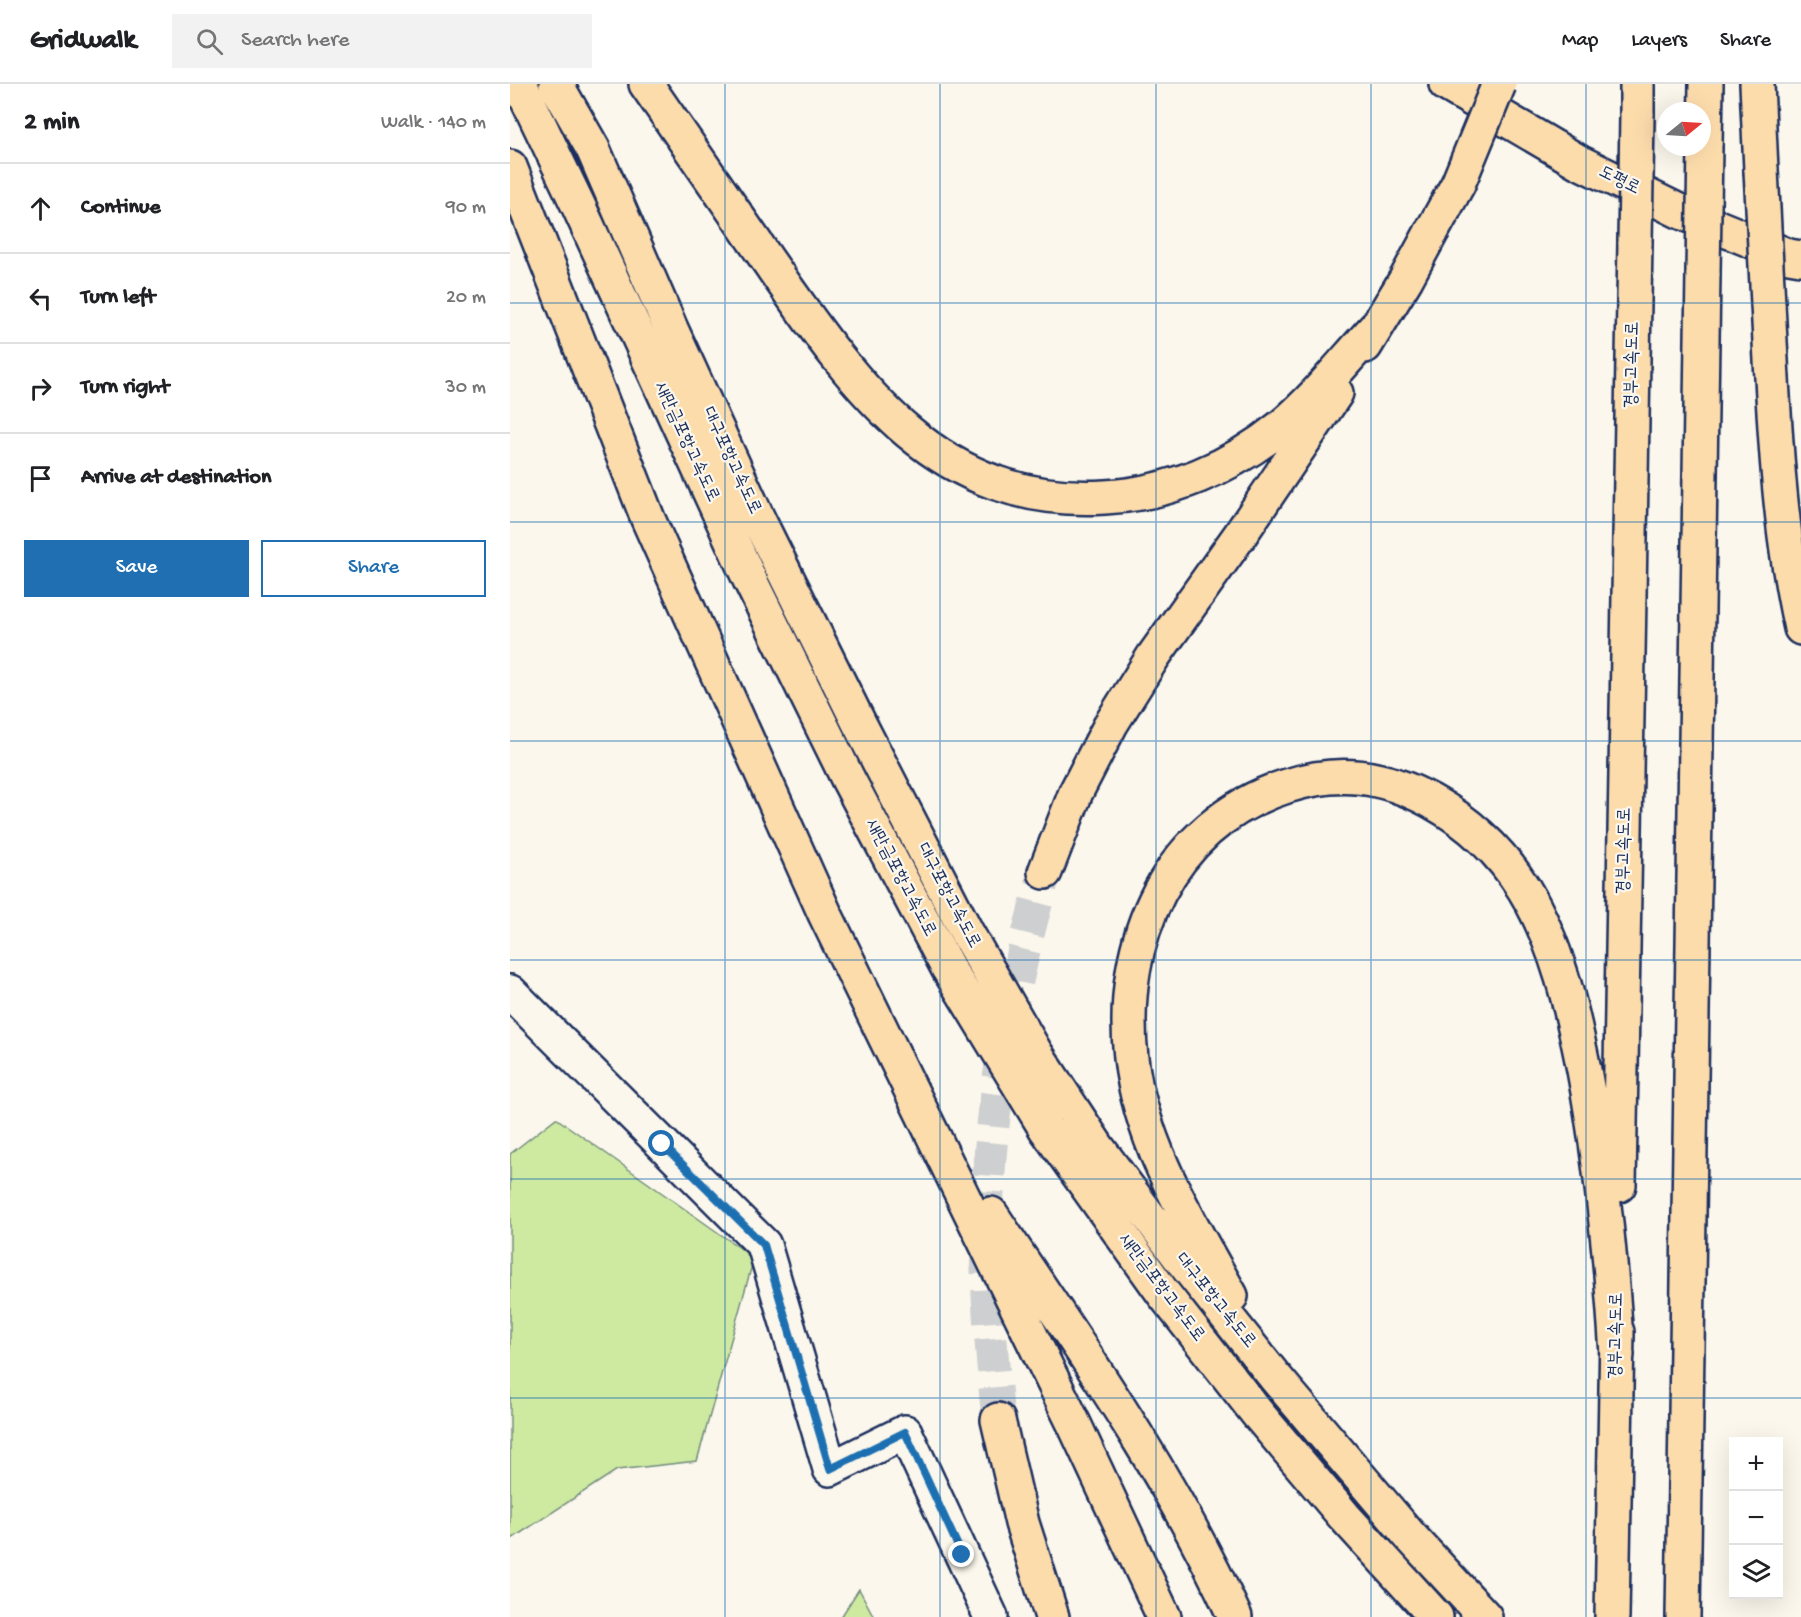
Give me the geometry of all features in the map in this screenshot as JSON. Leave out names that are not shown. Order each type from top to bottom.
[{"type":"main road","name":"새만금포항고속도로","points":[[520,84],[750,580],[848,779],[948,968],[1046,1130],[1163,1293],[1257,1413],[1344,1516],[1436,1617]]},
{"type":"main road","name":"대구포항고속도로","points":[[556,84],[593,149],[671,329],[758,519],[852,711],[967,933],[1035,1052],[1098,1148],[1275,1377],[1430,1558],[1485,1617]]},
{"type":"main road","points":[[646,84],[793,297],[834,354],[865,391],[902,427],[938,455],[978,477],[1010,489],[1050,496],[1088,498],[1123,496],[1181,482],[1222,466],[1280,427],[1305,405],[1376,327]]},
{"type":"main road","name":"도평로","points":[[1446,84],[1580,162],[1681,212],[1789,256],[1801,258]]},
{"type":"main road","points":[[1045,872],[1076,792],[1111,724],[1153,657],[1325,411],[1376,327],[1458,184],[1499,84]]},
{"type":"main road","points":[[1683,1617],[1706,84]]},
{"type":"main road","points":[[1757,84],[1768,304],[1780,478],[1793,591],[1801,628]]},
{"type":"main road","name":"경부고속도로","points":[[1612,1617],[1637,99]]},
{"type":"main road","points":[[510,167],[648,519],[825,914],[1075,1426],[1164,1617]]},
{"type":"main road","points":[[1275,1377],[1194,1230],[1158,1156],[1143,1109],[1131,1059],[1131,988],[1137,949],[1150,912],[1167,878],[1191,847],[1216,822],[1247,801],[1294,784],[1331,776],[1354,776],[1402,786],[1446,809],[1487,841],[1511,869],[1536,911],[1548,938],[1569,1002],[1592,1109],[1610,1248],[1617,1355]]},
{"type":"main road","points":[[916,1100],[1154,1461],[1211,1564],[1235,1617]]},
{"type":"main road","points":[[998,1420],[1022,1523],[1052,1617]]},
{"type":"lane","points":[[510,992],[764,1245],[830,1469],[905,1432],[991,1617]]},
{"type":"green space","points":[[556,1118],[754,1258],[697,1461],[617,1470],[510,1540],[510,1154]]},
{"type":"green space","points":[[859,1589],[874,1617],[841,1617]]},
{"type":"tunnel","points":[[998,1420],[987,1271],[987,1221],[992,1133],[1004,1045],[1022,958],[1045,872]]},
{"type":"route","points":[[662,1144],[764,1245],[830,1469],[905,1432],[962,1555]]}]
